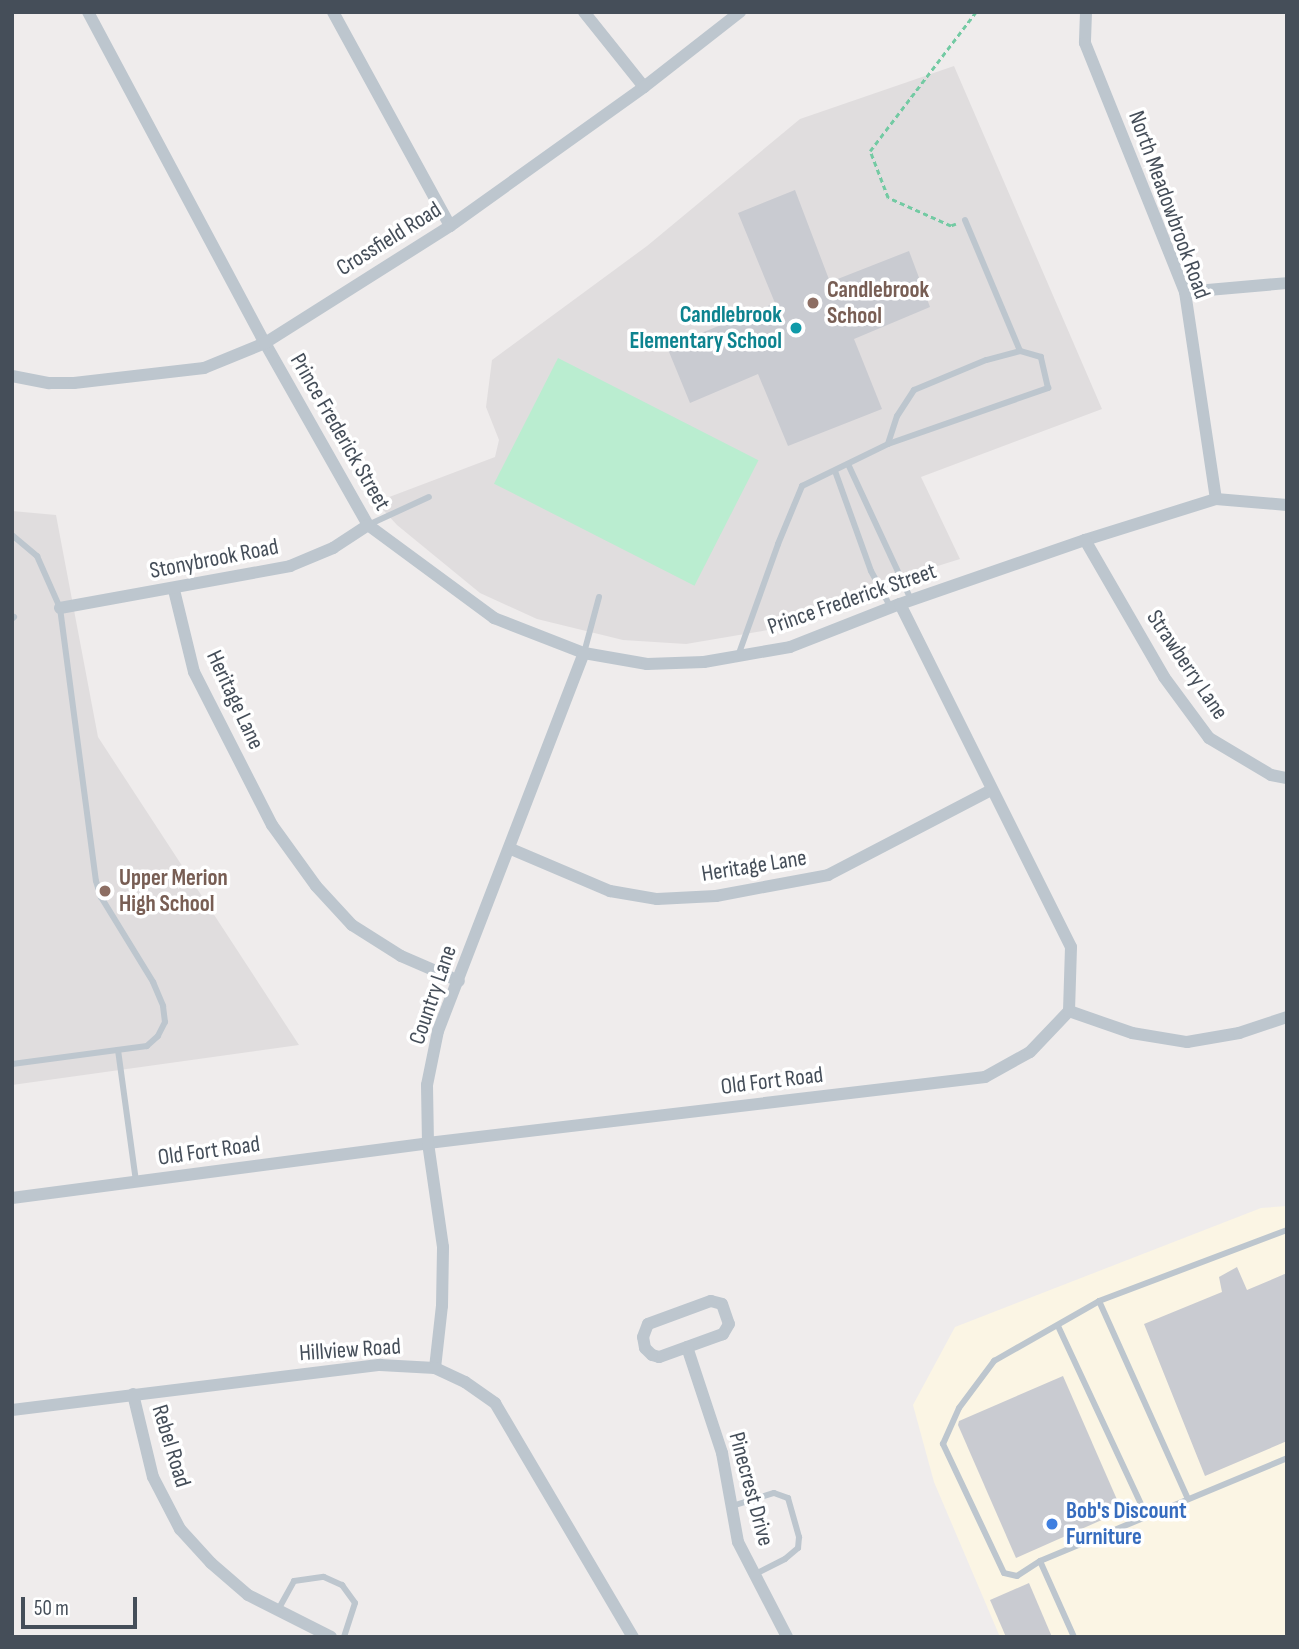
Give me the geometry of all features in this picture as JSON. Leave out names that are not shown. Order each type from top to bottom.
[{"type":"street","name":"Prince Frederick Street","points":[[88,12],[265,343],[368,525],[494,618],[584,653],[647,664],[704,662],[790,647],[901,604],[1085,540],[1216,499],[1287,505]]},
{"type":"street","points":[[333,12],[450,226]]},
{"type":"street","points":[[584,12],[644,87]]},
{"type":"street","name":"Crossfield Road","points":[[12,376],[48,383],[74,383],[204,368],[265,343],[450,226],[644,87],[740,12]]},
{"type":"street","name":"North Meadowbrook Road","points":[[1086,12],[1085,43],[1185,292],[1216,499]]},
{"type":"street","points":[[1185,292],[1287,283]]},
{"type":"street","name":"Stonybrook Road","points":[[60,608],[174,590],[290,566],[333,548],[368,525]]},
{"type":"street","name":"Strawberry Lane","points":[[1085,540],[1164,677],[1209,737],[1271,775],[1287,778]]},
{"type":"street","name":"Heritage Lane","points":[[174,590],[194,672],[272,825],[316,886],[352,925],[401,956],[459,981]]},
{"type":"street","points":[[901,604],[1071,947],[1069,1011],[1132,1033],[1186,1042],[1239,1033],[1287,1017]]},
{"type":"street","name":"Country Lane","points":[[435,1368],[442,1306],[443,1247],[428,1143],[427,1085],[438,1031],[511,849],[584,653]]},
{"type":"street","name":"Heritage Lane","points":[[511,849],[610,891],[657,899],[716,896],[828,875],[991,790]]},
{"type":"street","name":"Old Fort Road","points":[[12,1198],[428,1143],[985,1077],[1030,1052],[1069,1011]]},
{"type":"street","points":[[711,1301],[722,1304],[729,1324],[723,1334],[687,1347],[659,1357],[652,1355],[645,1348],[643,1337],[649,1324],[711,1301]]},
{"type":"street","name":"Pinecrest Drive","points":[[687,1347],[722,1453],[738,1542],[787,1637]]},
{"type":"street","name":"Hillview Road","points":[[12,1410],[380,1365],[435,1368],[465,1382],[495,1404],[633,1637]]},
{"type":"street","name":"Rebel Road","points":[[133,1394],[153,1477],[180,1528],[211,1563],[248,1595],[331,1637]]},
{"type":"lane","points":[[965,220],[1020,351]]},
{"type":"lane","points":[[738,656],[778,544],[803,486],[888,444],[1048,388],[1041,357],[1020,351],[986,360],[914,390],[897,416],[888,444]]},
{"type":"lane","points":[[848,464],[901,604]]},
{"type":"lane","points":[[835,471],[872,571],[901,604]]},
{"type":"lane","points":[[368,525],[429,497]]},
{"type":"lane","points":[[12,535],[37,555],[60,608],[96,881],[102,897],[153,982],[163,1006],[165,1023],[158,1036],[147,1046],[12,1064]]},
{"type":"lane","points":[[584,653],[599,597]]},
{"type":"lane","points":[[118,1050],[136,1181]]},
{"type":"lane","points":[[1287,1230],[1099,1301],[994,1361],[959,1408],[943,1444],[1003,1573],[1017,1576],[1041,1561],[1287,1458]]},
{"type":"lane","points":[[1099,1301],[1188,1499]]},
{"type":"lane","points":[[1058,1326],[1147,1517]]},
{"type":"lane","points":[[732,1506],[774,1493],[788,1498],[799,1537],[798,1548],[785,1559],[755,1574]]},
{"type":"lane","points":[[1041,1561],[1073,1637]]},
{"type":"lane","points":[[278,1610],[294,1581],[312,1577],[333,1581],[349,1591],[355,1603],[345,1637]]},
{"type":"path","points":[[965,220],[951,226],[888,198],[870,151],[976,12]]},
{"type":"shaded area","name":"Candlebrook School","points":[[954,66],[1102,409],[921,477],[960,559],[912,574],[780,628],[686,644],[623,640],[537,619],[480,593],[397,525],[376,502],[495,457],[499,440],[486,407],[492,360],[647,246],[800,119]]},
{"type":"shaded area","name":"Upper Merion High School","points":[[12,511],[56,515],[98,737],[299,1045],[12,1085]]},
{"type":"shaded area","points":[[1287,1206],[1287,1637],[1000,1637],[934,1482],[913,1405],[955,1327],[1261,1208]]},
{"type":"green space","points":[[558,358],[758,460],[694,586],[494,484]]},
{"type":"building","name":"Candlebrook Elementary School","points":[[795,190],[830,282],[909,251],[930,307],[854,339],[882,409],[788,446],[758,374],[690,403],[667,347],[775,303],[738,213]]},
{"type":"building","points":[[1237,1267],[1247,1290],[1287,1273],[1287,1441],[1205,1476],[1144,1324],[1222,1292],[1219,1277]]},
{"type":"building","points":[[1063,1376],[1122,1511],[1016,1558],[958,1425],[959,1421]]},
{"type":"building","points":[[1029,1583],[1052,1637],[1006,1637],[990,1600]]},
{"type":"place","name":"Candlebrook School","points":[[813,303]]},
{"type":"place","name":"Candlebrook Elementary School","points":[[796,328]]},
{"type":"place","name":"Upper Merion High School","points":[[105,891]]},
{"type":"place","name":"Bob's Discount Furniture","points":[[1052,1524]]}]
